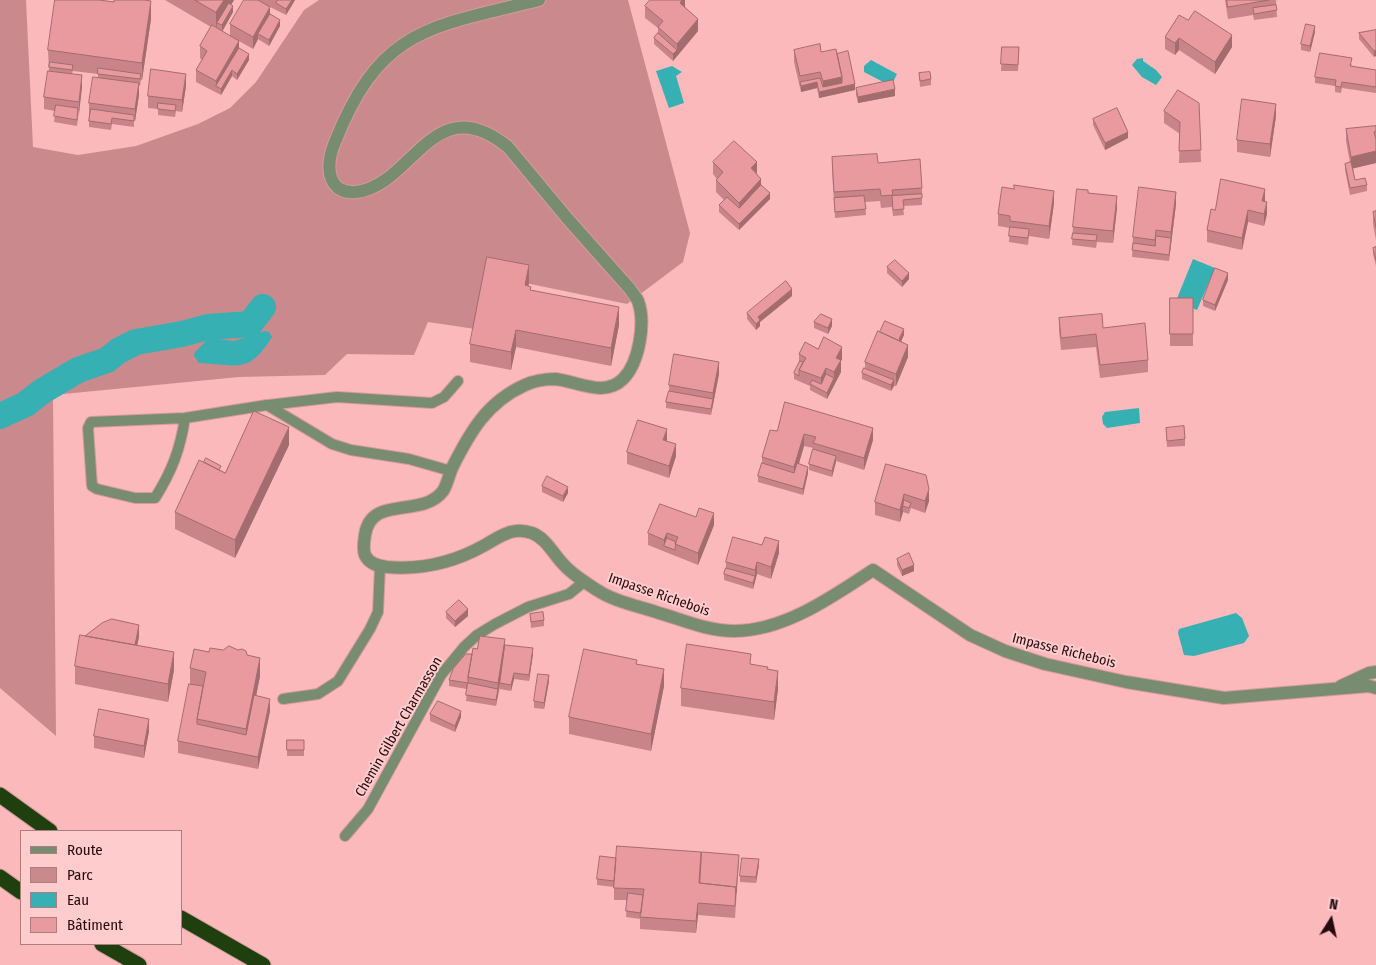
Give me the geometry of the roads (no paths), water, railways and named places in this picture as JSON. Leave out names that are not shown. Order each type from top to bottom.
[{"type":"highway","points":[[0,795],[49,830]]},
{"type":"highway","points":[[0,877],[20,891]]},
{"type":"highway","points":[[182,919],[263,965]]},
{"type":"highway","points":[[104,945],[139,965]]},
{"type":"street","points":[[380,566],[371,562],[365,554],[366,528],[370,519],[379,511],[425,504],[444,490],[451,471],[489,407],[517,389],[538,380],[555,379],[586,387],[605,387],[620,382],[631,370],[641,336],[638,302],[630,289],[567,218],[508,147],[485,131],[465,127],[448,131],[432,138],[381,183],[367,190],[353,192],[340,190],[333,183],[329,173],[333,146],[358,92],[372,70],[389,53],[413,38],[447,22],[539,0]]},
{"type":"street","name":"Impasse Richebois","points":[[380,566],[398,568],[432,566],[464,556],[501,534],[520,530],[535,534],[564,566],[600,592],[621,601],[707,628],[733,631],[760,629],[792,617],[822,603],[873,570],[970,635],[1005,651],[1046,664],[1126,682],[1224,698],[1369,686],[1376,688]]},
{"type":"street","name":"Impasse Richebois","points":[[1335,689],[1369,673],[1376,672]]},
{"type":"lane","points":[[185,418],[181,446],[167,479],[155,498],[135,498],[97,489],[92,486],[88,428],[91,422],[185,418],[267,405],[337,397],[432,402],[444,396],[458,381]]},
{"type":"lane","points":[[267,405],[332,444],[352,450],[409,459],[451,471]]},
{"type":"lane","points":[[282,699],[318,694],[338,681],[370,629],[378,612],[380,566]]},
{"type":"lane","name":"Chemin Gilbert Charmasson","points":[[345,836],[368,809],[441,675],[464,647],[477,635],[495,624],[528,607],[570,594],[585,581]]},
{"type":"water","points":[[1143,58],[1143,61],[1162,77],[1156,85],[1142,77],[1132,65],[1137,59]]},
{"type":"water","points":[[871,60],[897,74],[891,86],[864,72],[864,66]]},
{"type":"water","points":[[672,66],[682,72],[676,76],[684,103],[669,108],[656,71]]},
{"type":"water","points":[[1193,259],[1215,268],[1197,310],[1176,301]]},
{"type":"water","points":[[265,331],[269,332],[272,337],[264,349],[256,357],[242,365],[199,363],[194,356],[195,352],[209,338],[234,341]]},
{"type":"water","points":[[1139,408],[1140,423],[1107,428],[1103,424],[1102,417],[1105,412]]},
{"type":"water","points":[[1236,613],[1242,618],[1249,636],[1244,643],[1194,656],[1184,655],[1178,633],[1179,629]]},
{"type":"waterway","points":[[0,416],[26,404],[41,392],[78,370],[107,360],[118,351],[136,342],[182,334],[208,327],[250,324],[263,307]]}]
